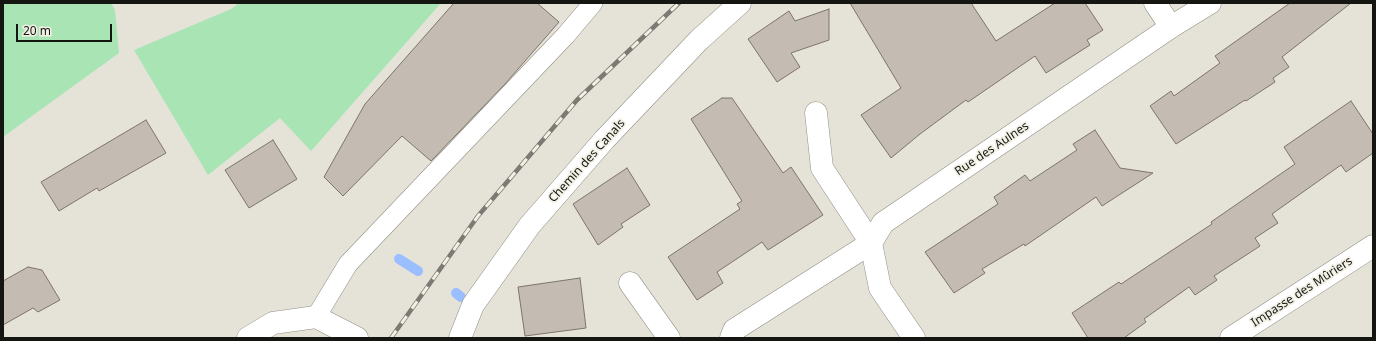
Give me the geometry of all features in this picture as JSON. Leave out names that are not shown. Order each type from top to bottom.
[{"type":"street","name":"Chemin des Canals","points":[[460,338],[473,305],[530,225],[631,112],[699,40],[740,3]]},
{"type":"street","points":[[1155,3],[1171,28]]},
{"type":"street","name":"Rue des Aulnes","points":[[870,244],[883,223],[1210,3]]},
{"type":"street","points":[[816,113],[822,168],[870,244],[880,288],[914,338]]},
{"type":"street","points":[[731,338],[734,330],[870,244]]},
{"type":"street","name":"Impasse des Mûriers","points":[[1230,338],[1373,246]]},
{"type":"street","points":[[630,283],[669,338]]},
{"type":"street","points":[[248,338],[274,323],[316,317],[357,338]]},
{"type":"lane","points":[[316,317],[348,264],[566,35],[593,3]]},
{"type":"green space","points":[[3,3],[111,3],[115,10],[119,53],[3,137]]},
{"type":"green space","points":[[239,3],[441,3],[311,151],[280,118],[208,175],[134,50],[231,9]]},
{"type":"building","points":[[454,3],[537,3],[559,22],[505,84],[431,161],[402,136],[343,196],[324,177],[365,104]]},
{"type":"building","points":[[850,3],[971,3],[996,41],[1055,3],[1085,3],[1103,30],[1087,40],[1090,45],[1046,73],[1035,56],[968,102],[966,100],[920,134],[891,158],[861,115],[901,88]]},
{"type":"building","points":[[1290,3],[1351,3],[1282,57],[1289,67],[1273,78],[1275,82],[1176,144],[1150,106],[1171,91],[1174,96],[1220,63],[1215,56]]},
{"type":"building","points":[[829,9],[829,40],[791,53],[800,67],[777,82],[748,39],[789,11],[795,21]]},
{"type":"building","points":[[722,98],[732,98],[783,173],[791,167],[823,215],[768,250],[762,242],[717,272],[723,283],[697,300],[668,257],[740,209],[737,204],[742,201],[691,119]]},
{"type":"building","points":[[1351,101],[1373,134],[1373,153],[1346,172],[1341,165],[1272,214],[1278,223],[1255,238],[1260,246],[1214,276],[1217,280],[1195,295],[1189,287],[1144,319],[1146,322],[1124,338],[1088,338],[1072,313],[1119,282],[1121,284],[1212,224],[1211,222],[1295,164],[1284,147]]},
{"type":"building","points":[[146,120],[166,153],[99,191],[97,188],[59,211],[41,182]]},
{"type":"building","points":[[1095,130],[1120,168],[1153,173],[1102,206],[1096,197],[1025,246],[1024,244],[982,269],[985,273],[954,293],[925,252],[998,204],[994,197],[1025,175],[1030,181],[1077,150],[1073,144]]},
{"type":"building","points":[[273,140],[297,179],[249,208],[225,170]]},
{"type":"building","points":[[627,168],[650,205],[621,224],[623,227],[598,245],[573,204]]},
{"type":"building","points":[[28,267],[42,270],[60,300],[38,312],[33,308],[3,325],[3,281]]},
{"type":"building","points":[[580,278],[586,328],[525,336],[518,287]]},
{"type":"waterway","points":[[399,259],[418,271]]},
{"type":"waterway","points":[[456,293],[461,297]]},
{"type":"railway","points":[[391,338],[478,216],[577,100],[679,3]]}]
